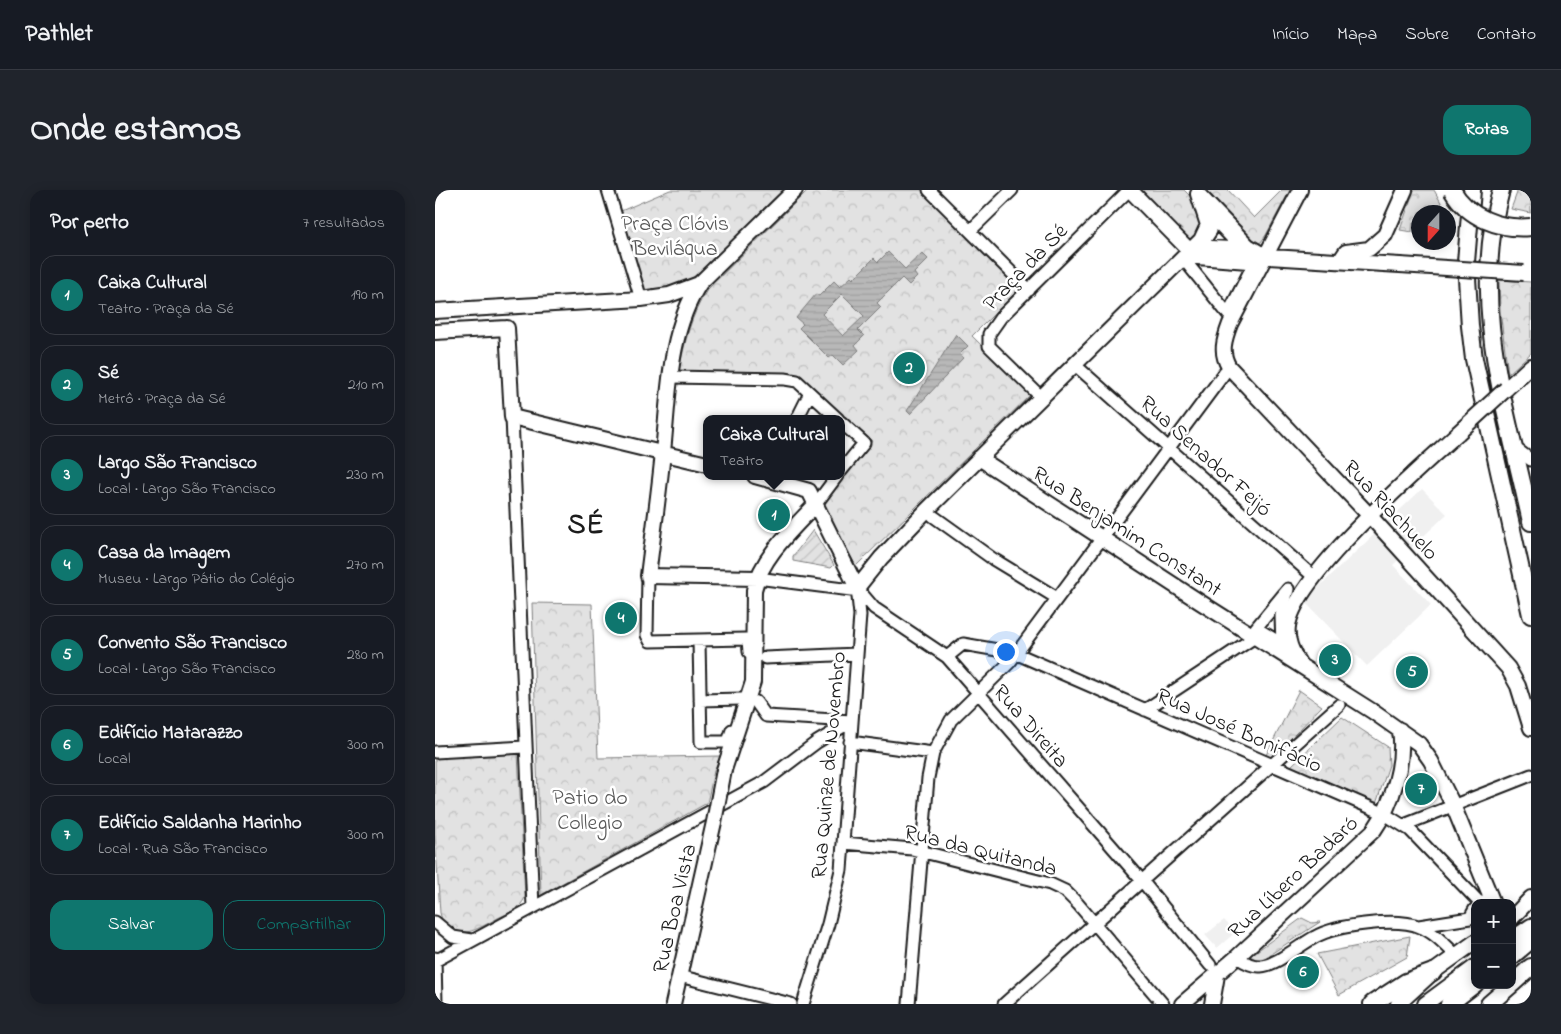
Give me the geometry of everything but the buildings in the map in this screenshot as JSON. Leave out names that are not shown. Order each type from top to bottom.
[{"type":"highway","points":[[1452,190],[1462,203],[1483,219],[1506,227],[1531,227]]},
{"type":"highway","points":[[1472,190],[1466,262],[1474,359],[1531,615]]},
{"type":"highway","points":[[1501,190],[1489,271],[1489,331],[1494,363],[1531,522]]},
{"type":"highway","points":[[1516,953],[1531,940]]},
{"type":"highway","points":[[1516,981],[1531,967]]},
{"type":"highway","points":[[1372,1004],[1406,982],[1433,972]]},
{"type":"highway","points":[[1449,1004],[1471,987]]},
{"type":"highway","points":[[1489,1004],[1507,989]]},
{"type":"main road","points":[[795,190],[700,283],[689,300],[681,319],[671,377],[648,576],[757,578],[780,543],[816,504]]},
{"type":"main road","points":[[1130,190],[1189,250],[1260,260],[1340,261],[1527,273]]},
{"type":"main road","points":[[1229,367],[1223,347],[1230,324],[1260,260],[1300,190]]},
{"type":"main road","points":[[1340,261],[1346,252],[1369,249],[1385,235],[1405,190]]},
{"type":"main road","points":[[774,480],[807,489],[857,588],[881,558],[979,458],[1201,240],[1207,230],[1196,192]]},
{"type":"main road","points":[[1196,192],[1260,260]]},
{"type":"main road","points":[[435,311],[641,299],[669,295],[700,283]]},
{"type":"main road","points":[[547,304],[519,314],[514,317],[507,328],[512,417],[703,463]]},
{"type":"main road","points":[[435,332],[507,328]]},
{"type":"main road","name":"Rua Riachuelo","points":[[1229,367],[1370,516],[1508,668],[1518,686],[1531,728]]},
{"type":"main road","points":[[1300,665],[1288,641],[1288,624],[1296,603],[1314,577],[1370,516],[1530,367]]},
{"type":"main road","name":"Rua Benjamim Constant","points":[[979,458],[1400,730],[1425,752],[1453,805],[1484,899]]},
{"type":"main road","name":"Rua Boa Vista","points":[[673,1004],[714,822],[723,770],[753,682],[754,589],[757,578]]},
{"type":"main road","name":"Rua Líbero Badaró","points":[[1182,1004],[1214,970],[1237,957],[1368,838],[1383,813],[1396,778],[1403,750],[1400,730]]},
{"type":"main road","points":[[1516,914],[1531,898]]},
{"type":"main road","points":[[1516,936],[1531,926]]},
{"type":"main road","points":[[1398,1004],[1433,972],[1472,944]]},
{"type":"main road","points":[[1212,1004],[1214,970]]},
{"type":"main road","points":[[1425,1004],[1471,970]]},
{"type":"main road","points":[[1516,984],[1531,976]]},
{"type":"street","points":[[608,190],[641,299]]},
{"type":"street","points":[[929,190],[1029,290]]},
{"type":"street","points":[[970,231],[1012,190]]},
{"type":"street","name":"Praça da Sé","points":[[1041,397],[989,346],[989,334],[1001,318],[1130,190]]},
{"type":"street","points":[[1191,258],[1260,260],[1228,314],[1186,262],[1191,258]]},
{"type":"street","points":[[1178,261],[1230,324]]},
{"type":"street","name":"Rua Senador Feijó","points":[[1074,364],[1314,577]]},
{"type":"street","points":[[909,1004],[928,778],[933,754],[951,720],[1010,662],[1229,367]]},
{"type":"street","points":[[671,377],[785,378],[797,381],[834,415]]},
{"type":"street","points":[[799,415],[810,393]]},
{"type":"street","points":[[512,417],[533,907]]},
{"type":"street","points":[[845,426],[864,443],[845,466]]},
{"type":"street","points":[[1515,448],[1531,460]]},
{"type":"street","points":[[816,504],[834,480]]},
{"type":"street","points":[[933,516],[993,559],[1057,598]]},
{"type":"street","points":[[648,576],[647,635],[649,640],[748,640],[750,671],[745,698],[728,742],[701,742],[699,641]]},
{"type":"street","points":[[757,578],[851,590],[857,588]]},
{"type":"street","name":"Rua Quinze de Novembro","points":[[803,1004],[828,924],[841,870],[860,614],[857,588]]},
{"type":"street","name":"Rua Direita","points":[[857,588],[874,608],[947,657],[1143,882],[1214,970]]},
{"type":"street","points":[[1145,710],[1255,637]]},
{"type":"street","name":"Rua José Bonifácio","points":[[947,657],[963,644],[1015,653],[1383,813],[1403,825],[1483,899]]},
{"type":"street","points":[[765,658],[857,654]]},
{"type":"street","points":[[700,700],[742,699]]},
{"type":"street","points":[[756,702],[766,716],[851,721]]},
{"type":"street","points":[[1004,1004],[1143,882],[1339,705]]},
{"type":"street","points":[[437,1004],[435,960],[764,782],[817,742],[851,721]]},
{"type":"street","points":[[850,742],[933,754]]},
{"type":"street","points":[[435,752],[525,747]]},
{"type":"street","points":[[1403,825],[1531,775]]},
{"type":"street","name":"Rua da Quitanda","points":[[843,843],[922,851],[1050,884],[1065,891],[1163,1004]]},
{"type":"street","points":[[1237,957],[1253,966],[1267,965],[1316,936],[1333,930],[1365,924],[1419,926],[1470,918],[1471,916]]},
{"type":"street","points":[[435,922],[453,937],[472,940]]},
{"type":"street","points":[[1419,926],[1438,938],[1457,955]]},
{"type":"street","points":[[687,978],[791,1004]]},
{"type":"shaded area","points":[[888,252],[905,269],[922,253],[928,259],[914,273],[917,277],[909,285],[902,278],[877,303],[881,307],[858,330],[864,336],[855,345],[859,350],[843,365],[833,355],[829,358],[799,328],[803,324],[796,318],[816,294],[819,296],[834,281],[840,287],[851,277],[853,279],[874,258],[878,262]],"holes":[[[842,294],[864,316],[843,336],[822,314]]]},
{"type":"shaded area","points":[[956,334],[968,346],[960,354],[963,358],[910,414],[907,411]]},
{"type":"shaded area","points":[[1422,489],[1447,514],[1393,565],[1431,605],[1367,666],[1304,601]]},
{"type":"shaded area","points":[[1224,920],[1236,932],[1217,948],[1205,935]]},
{"type":"green space","name":"Praça Clóvis Beviláqua","points":[[670,190],[783,190],[699,273],[674,287],[646,294],[621,211]]},
{"type":"green space","points":[[808,190],[922,190],[1019,289],[972,336],[1031,394],[856,566],[822,506],[842,480],[845,480],[845,476],[872,441],[799,375],[679,371],[689,329],[701,299],[707,290]]},
{"type":"green space","points":[[1140,190],[1184,190],[1195,201],[1203,224],[1191,243]]},
{"type":"green space","points":[[1201,190],[1228,190],[1254,218],[1282,190],[1290,190],[1266,235],[1256,245]]},
{"type":"green space","points":[[1414,190],[1434,190],[1442,205],[1411,205],[1411,232],[1400,230]]},
{"type":"green space","points":[[1518,190],[1531,190],[1531,213],[1511,209]]},
{"type":"green space","points":[[1499,280],[1531,282],[1531,353],[1508,374],[1500,310]]},
{"type":"green space","points":[[813,530],[834,565],[831,568],[793,561],[793,556]]},
{"type":"green space","name":"Patio do Collegio","points":[[532,603],[592,604],[598,758],[720,756],[714,771],[707,803],[541,895]]},
{"type":"green space","points":[[1299,690],[1322,706],[1272,758],[1266,755]]},
{"type":"green space","points":[[1342,717],[1388,747],[1389,765],[1376,804],[1291,766]]},
{"type":"green space","points":[[518,753],[525,897],[517,908],[482,927],[465,932],[450,930],[444,923],[440,913],[435,833],[435,758]]},
{"type":"green space","points":[[1302,918],[1312,923],[1320,922],[1260,961],[1250,956]]},
{"type":"green space","points":[[1410,936],[1407,957],[1339,995],[1317,954]]},
{"type":"place","name":"Sé","points":[[909,368]]},
{"type":"place","name":"Caixa Cultural","points":[[774,515]]},
{"type":"place","name":"Casa da Imagem","points":[[621,618]]},
{"type":"place","name":"Largo São Francisco","points":[[1335,660]]},
{"type":"place","name":"Convento São Francisco","points":[[1412,672]]},
{"type":"place","name":"Edifício Saldanha Marinho","points":[[1421,789]]},
{"type":"place","name":"Edifício Matarazzo","points":[[1303,972]]},
{"type":"district","name":"SÉ","points":[[586,523]]}]
